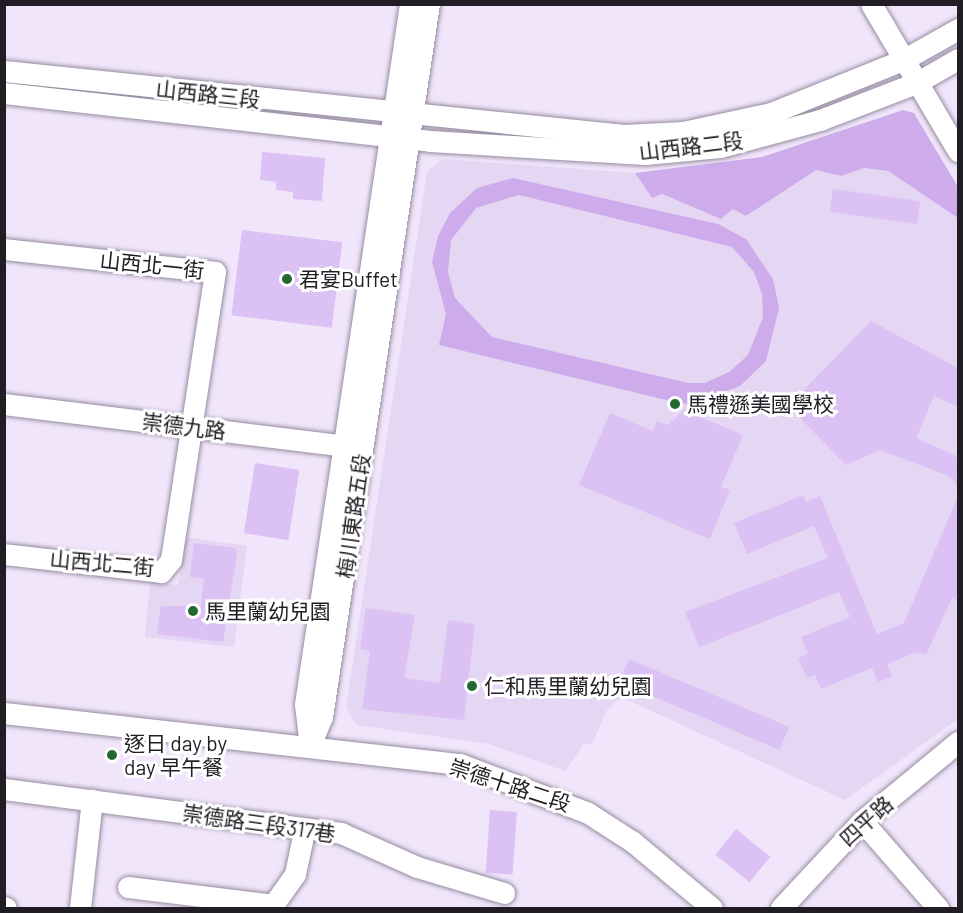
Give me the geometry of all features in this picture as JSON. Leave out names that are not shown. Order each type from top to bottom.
[{"type":"street","name":"梅川東路五段","points":[[403,115],[410,4]]},
{"type":"street","name":"梅川東路五段","points":[[310,746],[303,714],[353,447],[399,137],[429,4]]},
{"type":"street","points":[[871,4],[958,151]]},
{"type":"street","name":"山西路二段","points":[[403,115],[624,135],[683,132],[771,113],[903,60],[958,29]]},
{"type":"street","name":"山西路二段","points":[[399,137],[571,153],[675,153],[720,147],[820,120],[916,83],[958,59]]},
{"type":"street","name":"山西路三段","points":[[4,71],[403,115]]},
{"type":"street","name":"山西路三段","points":[[4,93],[399,137]]},
{"type":"street","name":"山西北一街","points":[[4,249],[215,272],[191,427]]},
{"type":"street","name":"崇德九路","points":[[4,404],[353,447]]},
{"type":"street","name":"山西北二街","points":[[4,554],[161,572],[171,560],[191,427]]},
{"type":"street","name":"崇德十路二段","points":[[4,713],[460,764],[541,791],[633,842],[712,909]]},
{"type":"street","name":"四平路","points":[[781,909],[861,821],[958,742]]},
{"type":"street","name":"崇德路三段317巷","points":[[4,789],[341,833],[417,867],[504,893]]},
{"type":"street","points":[[80,909],[92,800]]},
{"type":"street","points":[[861,821],[938,909]]},
{"type":"street","points":[[128,887],[272,907],[295,874],[302,840]]},
{"type":"shaded area","points":[[903,110],[914,113],[958,187],[958,218],[888,171],[864,168],[841,176],[816,170],[746,216],[733,209],[721,219],[662,194],[652,198],[635,173],[762,157]]},
{"type":"shaded area","name":"馬禮遜美國學校","points":[[442,159],[635,173],[652,198],[661,194],[721,219],[733,209],[747,216],[802,174],[816,170],[841,176],[863,168],[888,171],[958,218],[958,719],[845,800],[621,697],[607,710],[592,744],[584,744],[565,771],[489,744],[357,725],[346,708],[427,172]]},
{"type":"shaded area","points":[[513,178],[718,224],[746,239],[773,279],[779,308],[766,361],[740,386],[717,395],[718,400],[683,404],[439,345],[446,314],[432,262],[438,236],[450,213],[477,188]],"holes":[[[519,195],[732,247],[754,272],[762,294],[763,317],[748,355],[729,372],[705,383],[688,383],[492,337],[455,298],[448,272],[451,240],[476,208]]]},
{"type":"shaded area","name":"馬里蘭幼兒園","points":[[186,537],[247,546],[234,647],[145,637],[150,582],[178,585]]},
{"type":"building","points":[[262,152],[325,158],[322,201],[293,199],[293,192],[276,190],[276,182],[260,180]]},
{"type":"building","points":[[833,189],[920,201],[917,224],[830,212]]},
{"type":"building","name":"君宴Buffet","points":[[242,230],[342,242],[332,328],[232,315]]},
{"type":"building","points":[[871,321],[958,368],[958,407],[934,396],[916,438],[958,457],[958,486],[949,476],[880,450],[846,465],[792,410],[799,395]]},
{"type":"building","points":[[699,406],[695,415],[743,435],[721,487],[730,490],[710,539],[579,485],[610,413],[653,431],[657,421],[668,425],[685,409]]},
{"type":"building","points":[[255,463],[299,470],[288,540],[244,533]]},
{"type":"building","points":[[803,495],[806,502],[820,496],[877,634],[904,623],[958,496],[958,601],[952,598],[926,655],[917,652],[887,664],[892,676],[878,682],[872,668],[821,689],[815,675],[807,678],[798,658],[808,654],[801,637],[850,617],[839,592],[699,647],[685,612],[828,558],[814,526],[747,554],[734,523]]},
{"type":"building","points":[[194,543],[235,548],[237,554],[223,642],[157,634],[161,606],[201,606],[204,579],[190,577]]},
{"type":"building","points":[[366,608],[415,615],[404,678],[440,683],[448,620],[475,624],[464,720],[362,709],[370,651],[360,649]]},
{"type":"building","points":[[629,659],[789,727],[779,750],[619,682]]},
{"type":"building","points":[[490,810],[517,812],[513,875],[486,873]]},
{"type":"building","points":[[736,829],[770,857],[749,882],[715,855]]},
{"type":"place","name":"君宴Buffet","points":[[287,279]]},
{"type":"place","name":"馬禮遜美國學校","points":[[675,404]]},
{"type":"place","name":"馬里蘭幼兒園","points":[[193,611]]},
{"type":"place","name":"仁和馬里蘭幼兒園","points":[[472,686]]},
{"type":"place","name":"逐日 day by day 早午餐","points":[[112,755]]}]
